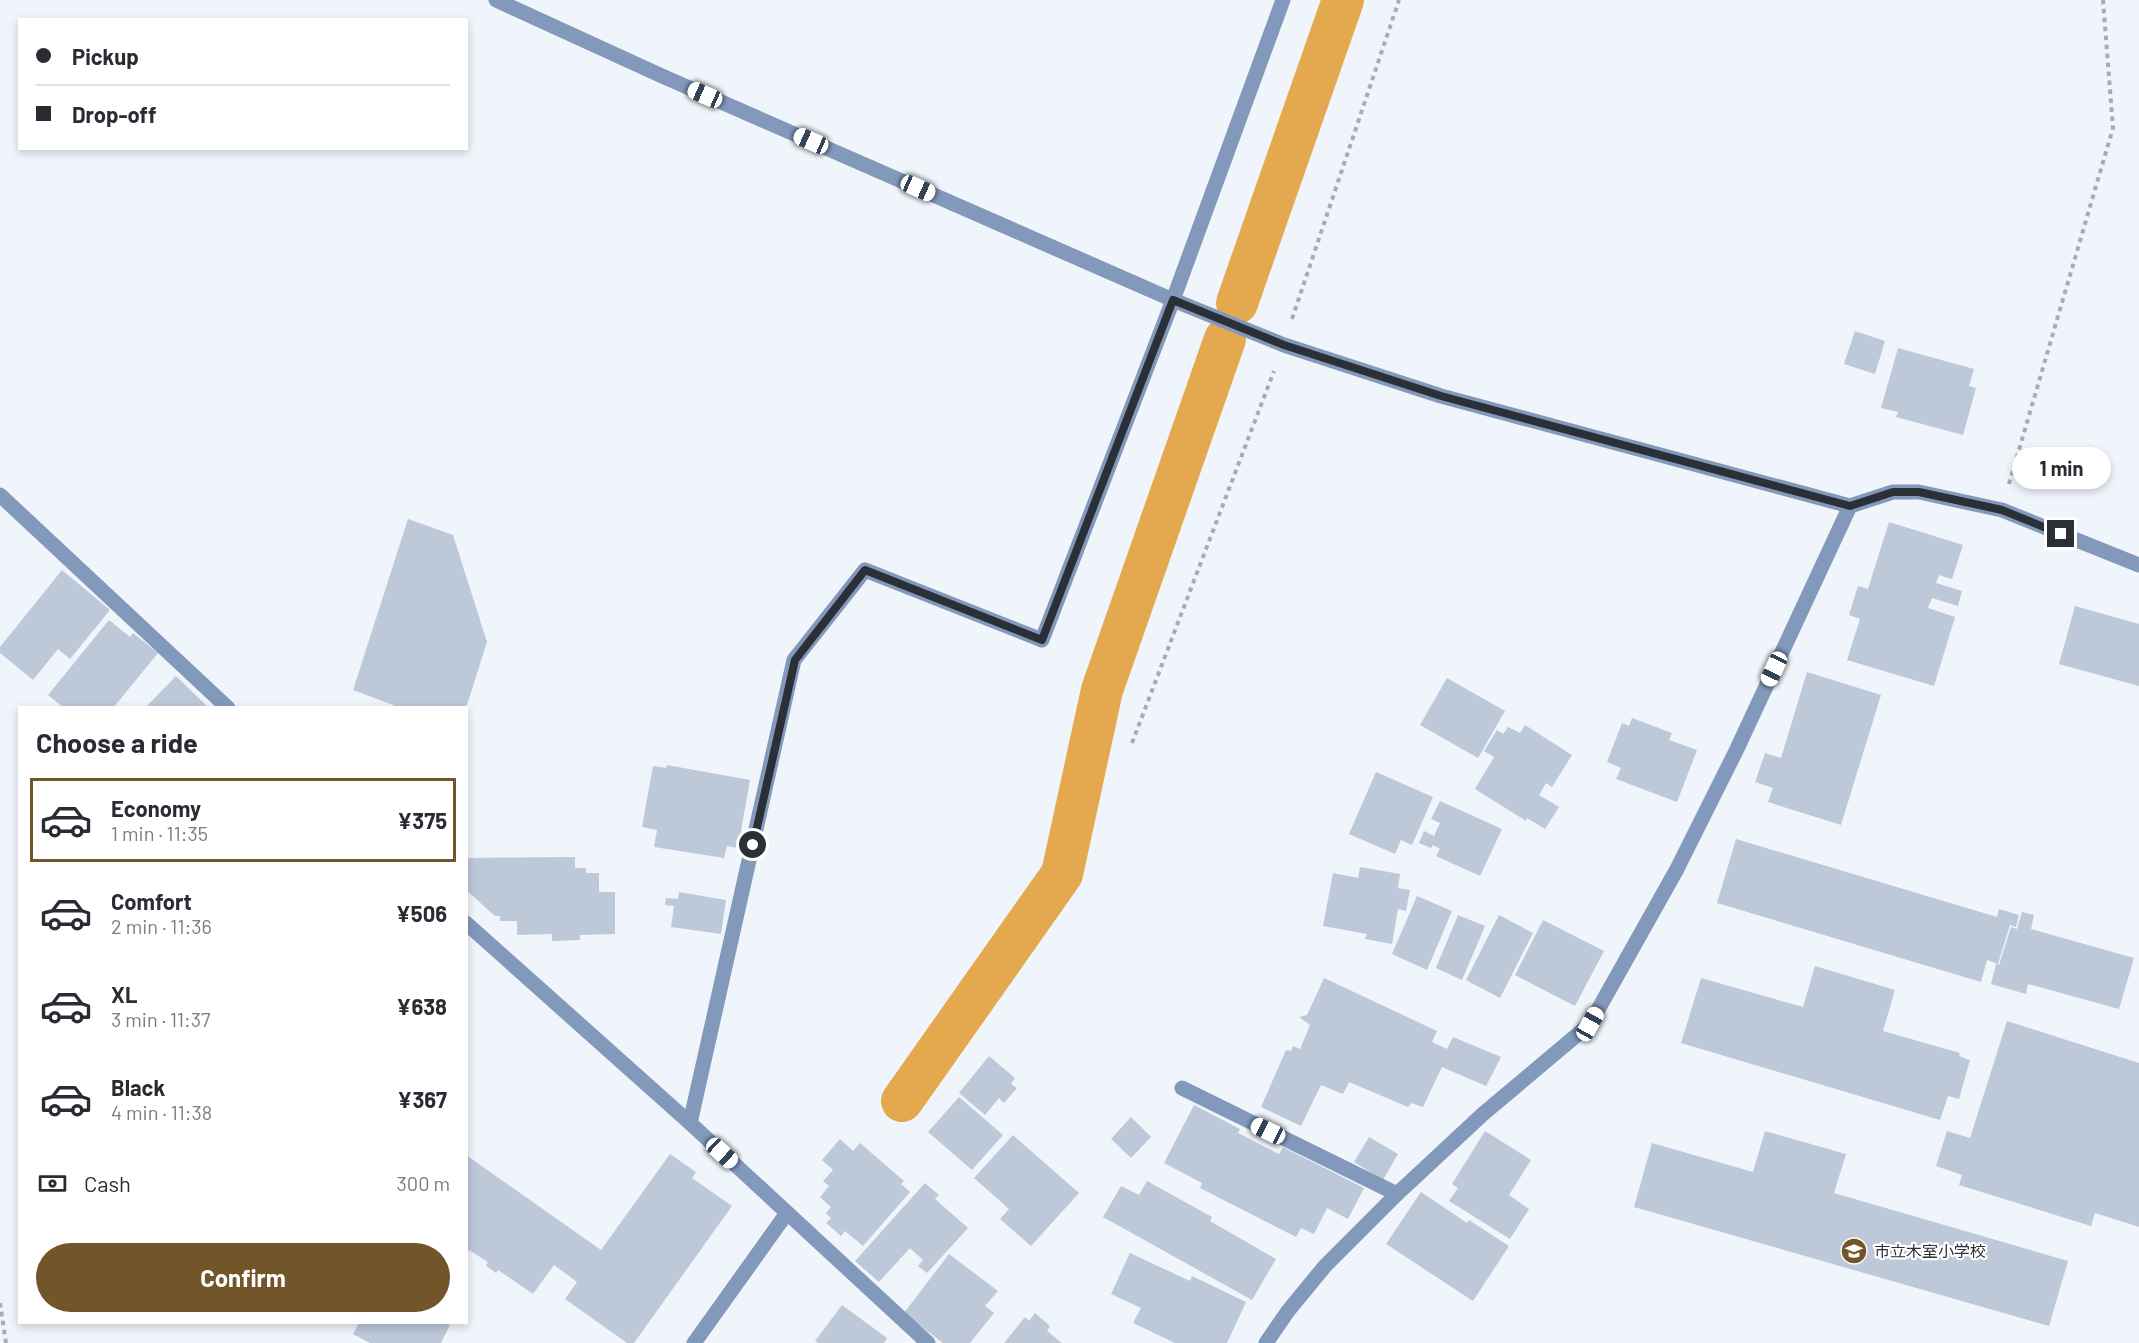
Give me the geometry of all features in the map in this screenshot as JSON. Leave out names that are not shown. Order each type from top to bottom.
[{"type":"street","points":[[496,0],[684,86],[1173,300],[1284,345],[1441,396],[1850,506],[1893,492],[1919,492],[2002,510],[2139,565]]},
{"type":"street","points":[[690,1123],[795,660],[865,570],[1042,640],[1173,300],[1283,0]]},
{"type":"street","points":[[0,495],[226,706]]},
{"type":"street","points":[[1266,1343],[1288,1311],[1325,1266],[1397,1194],[1484,1114],[1590,1024],[1693,837],[1736,751],[1850,506]]},
{"type":"street","points":[[468,925],[690,1123],[928,1343]]},
{"type":"street","points":[[1182,1088],[1397,1194]]},
{"type":"street","points":[[694,1343],[787,1213]]},
{"type":"path","points":[[1132,743],[1284,345],[1399,0]]},
{"type":"path","points":[[2002,510],[2113,128],[2103,0]]},
{"type":"path","points":[[0,1304],[6,1343]]},
{"type":"building","points":[[1855,331],[1885,341],[1875,374],[1844,364]]},
{"type":"building","points":[[1898,348],[1974,369],[1969,386],[1976,388],[1963,435],[1896,417],[1898,412],[1881,408]]},
{"type":"building","points":[[408,519],[453,535],[487,642],[467,706],[396,706],[353,690]]},
{"type":"building","points":[[1889,522],[1963,545],[1952,579],[1939,575],[1936,583],[1962,591],[1958,606],[1932,598],[1928,608],[1955,617],[1934,686],[1847,660],[1860,619],[1849,615],[1858,586],[1868,589]]},
{"type":"building","points":[[62,570],[110,610],[70,659],[58,649],[33,680],[0,653],[0,647]]},
{"type":"building","points":[[2075,606],[2139,624],[2139,686],[2059,664]]},
{"type":"building","points":[[109,620],[130,637],[133,633],[158,653],[115,706],[62,706],[48,695]]},
{"type":"building","points":[[1807,672],[1881,695],[1841,825],[1768,802],[1773,788],[1755,782],[1765,753],[1781,758]]},
{"type":"building","points":[[176,676],[207,706],[184,706],[147,706]]},
{"type":"building","points":[[1447,678],[1505,711],[1478,758],[1420,725]]},
{"type":"building","points":[[1632,718],[1672,733],[1669,740],[1697,750],[1677,802],[1616,779],[1621,768],[1607,762],[1622,723],[1629,726]]},
{"type":"building","points":[[1525,725],[1572,755],[1552,787],[1546,783],[1539,795],[1559,807],[1545,829],[1527,818],[1526,821],[1475,789],[1494,757],[1484,751],[1497,730],[1503,734],[1508,727],[1520,733]]},
{"type":"building","points":[[667,765],[750,780],[738,848],[727,846],[724,858],[654,847],[657,830],[642,827],[653,766],[666,768]]},
{"type":"building","points":[[1376,772],[1433,797],[1412,845],[1401,840],[1395,854],[1349,834]]},
{"type":"building","points":[[1440,801],[1502,829],[1480,876],[1436,856],[1440,849],[1433,845],[1431,848],[1419,843],[1424,831],[1434,836],[1440,823],[1431,819]]},
{"type":"building","points":[[1736,839],[1997,917],[1999,909],[2019,915],[2016,927],[2010,925],[1998,964],[1987,960],[1981,982],[1717,903]]},
{"type":"building","points":[[575,857],[575,868],[586,868],[586,873],[599,873],[599,892],[615,892],[615,934],[580,935],[580,940],[552,941],[552,934],[517,935],[517,921],[500,921],[500,916],[495,916],[468,892],[468,858]]},
{"type":"building","points":[[1360,867],[1400,874],[1398,888],[1410,890],[1406,911],[1398,909],[1392,944],[1365,939],[1367,934],[1323,926],[1333,873],[1358,878]]},
{"type":"building","points":[[679,892],[726,900],[721,934],[671,927],[674,906],[665,905],[666,898],[678,899]]},
{"type":"building","points":[[1417,896],[1452,911],[1427,970],[1392,954]]},
{"type":"building","points":[[2022,912],[2034,915],[2031,929],[2134,958],[2119,1009],[2028,984],[2026,994],[1991,984],[1996,964],[1999,965],[2011,927],[2017,929]]},
{"type":"building","points":[[1458,915],[1485,926],[1462,980],[1436,968]]},
{"type":"building","points":[[1499,915],[1533,933],[1500,998],[1466,980]]},
{"type":"building","points":[[1543,920],[1604,951],[1575,1006],[1515,975]]},
{"type":"building","points":[[1815,966],[1895,990],[1883,1031],[1960,1053],[1959,1056],[1970,1060],[1959,1099],[1948,1096],[1940,1120],[1681,1043],[1701,978],[1803,1007]]},
{"type":"building","points":[[1324,978],[1437,1031],[1432,1042],[1447,1049],[1453,1037],[1501,1057],[1486,1086],[1442,1067],[1423,1107],[1412,1103],[1408,1107],[1349,1082],[1343,1094],[1321,1085],[1301,1126],[1261,1107],[1286,1050],[1291,1051],[1293,1046],[1300,1049],[1310,1025],[1299,1017],[1307,1015]]},
{"type":"building","points":[[2007,1021],[2139,1063],[2139,1227],[2095,1213],[2091,1226],[1959,1185],[1962,1175],[1936,1166],[1947,1131],[1970,1138]]},
{"type":"building","points":[[989,1056],[1015,1078],[1011,1084],[1017,1088],[1004,1103],[999,1098],[985,1115],[959,1093]]},
{"type":"building","points":[[959,1097],[1003,1135],[972,1170],[928,1132]]},
{"type":"building","points":[[1194,1105],[1240,1129],[1238,1133],[1279,1154],[1283,1147],[1364,1188],[1348,1219],[1327,1208],[1314,1234],[1301,1228],[1296,1237],[1200,1188],[1202,1183],[1164,1163]]},
{"type":"building","points":[[1131,1117],[1151,1137],[1131,1158],[1111,1139]]},
{"type":"building","points":[[1485,1131],[1531,1160],[1509,1195],[1529,1209],[1510,1239],[1449,1201],[1458,1188],[1452,1184]]},
{"type":"building","points":[[1765,1131],[1846,1154],[1834,1193],[2068,1261],[2049,1326],[1634,1207],[1652,1143],[1753,1172]]},
{"type":"building","points":[[1013,1135],[1079,1193],[1031,1246],[1000,1219],[1009,1209],[974,1178]]},
{"type":"building","points":[[1369,1137],[1398,1154],[1383,1180],[1354,1162]]},
{"type":"building","points":[[840,1139],[853,1151],[860,1143],[904,1181],[901,1184],[910,1192],[863,1246],[845,1231],[841,1236],[826,1223],[831,1218],[826,1213],[831,1207],[820,1197],[829,1186],[823,1181],[833,1170],[822,1160]]},
{"type":"building","points":[[670,1154],[696,1172],[692,1178],[732,1206],[634,1343],[627,1343],[565,1299],[577,1282],[554,1265],[533,1294],[498,1270],[496,1273],[486,1266],[488,1262],[468,1251],[468,1156],[601,1250]]},
{"type":"building","points":[[1147,1181],[1212,1217],[1210,1221],[1276,1259],[1252,1300],[1103,1217],[1121,1186],[1139,1195]]},
{"type":"building","points":[[925,1183],[939,1195],[935,1199],[968,1228],[927,1273],[918,1266],[923,1260],[910,1248],[879,1282],[855,1261]]},
{"type":"building","points":[[1421,1192],[1467,1223],[1469,1220],[1509,1246],[1473,1301],[1386,1244]]},
{"type":"building","points":[[1130,1253],[1190,1281],[1192,1276],[1246,1302],[1227,1343],[1175,1343],[1133,1323],[1141,1308],[1111,1294]]},
{"type":"building","points":[[949,1254],[998,1291],[985,1306],[994,1313],[970,1343],[943,1343],[904,1313]]},
{"type":"building","points":[[842,1305],[887,1338],[884,1343],[818,1343],[815,1341]]},
{"type":"building","points":[[1035,1313],[1050,1326],[1047,1331],[1062,1343],[1004,1343],[1025,1317],[1029,1321]]},
{"type":"building","points":[[358,1324],[450,1325],[441,1343],[370,1343],[353,1334]]},
{"type":"waterway","points":[[1237,303],[1343,0]]},
{"type":"waterway","points":[[902,1101],[1062,874],[1102,690],[1225,339]]},
{"type":"place","name":"市立木室小学校","points":[[1854,1251]]},
{"type":"route","points":[[753,845],[795,660],[865,570],[1042,640],[1173,300],[1284,345],[1441,396],[1850,506],[1893,492],[1919,492],[2002,510],[2061,534]]}]
